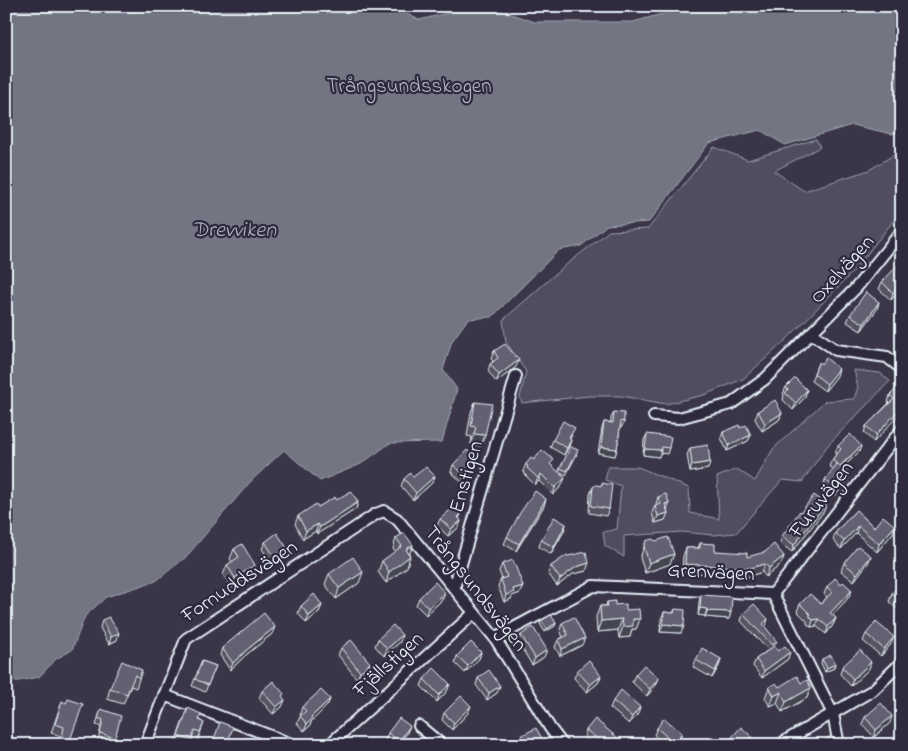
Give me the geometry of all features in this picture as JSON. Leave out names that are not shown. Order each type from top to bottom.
[{"type":"street","name":"Oxelvägen","points":[[654,416],[679,418],[731,404],[765,379],[856,288],[902,231]]},
{"type":"street","name":"Oxelvägen","points":[[811,333],[836,350],[887,357],[902,369]]},
{"type":"street","name":"Enstigen","points":[[454,588],[516,376]]},
{"type":"street","name":"Furuvägen","points":[[773,594],[902,429]]},
{"type":"street","name":"Trångsundsvägen","points":[[384,511],[397,518],[495,638],[550,728],[563,745]]},
{"type":"street","name":"Fornuddsvägen","points":[[145,745],[186,639],[384,511]]},
{"type":"street","name":"Grenvägen","points":[[495,638],[593,586],[773,594],[833,714],[839,745]]},
{"type":"street","name":"Fjällstigen","points":[[329,745],[474,612]]},
{"type":"street","points":[[782,745],[785,741],[873,690],[902,662]]},
{"type":"street","points":[[164,695],[294,745]]},
{"type":"street","points":[[420,726],[442,745]]},
{"type":"shaded area","points":[[816,139],[820,147],[774,171],[804,191],[869,170],[902,150],[902,214],[894,220],[853,272],[786,340],[743,379],[704,395],[666,404],[621,396],[589,396],[522,403],[520,397],[526,372],[506,342],[503,320],[561,269],[609,231],[648,229],[714,147],[748,160]]},
{"type":"shaded area","points":[[854,370],[880,373],[890,381],[828,445],[802,482],[782,480],[736,533],[714,535],[682,532],[624,536],[624,557],[605,546],[603,532],[617,529],[621,486],[605,480],[608,467],[638,467],[689,488],[690,513],[719,519],[717,477],[737,469],[755,481],[773,449],[825,401],[854,399],[858,387]]},
{"type":"water","name":"Drevviken","points":[[6,6],[391,6],[419,20],[477,6],[487,6],[535,22],[633,22],[690,6],[902,6],[902,131],[892,134],[852,125],[785,145],[760,130],[709,143],[649,222],[607,225],[581,246],[559,250],[492,317],[468,319],[452,341],[443,370],[457,389],[442,442],[390,443],[361,464],[320,481],[284,450],[251,481],[186,557],[156,581],[106,597],[85,616],[72,650],[56,659],[39,677],[8,683],[6,686]]},
{"type":"building","points":[[898,265],[902,268],[902,283],[893,293],[882,282]]},
{"type":"building","points":[[866,292],[879,302],[864,324],[850,315]]},
{"type":"building","points":[[505,344],[519,360],[499,375],[490,364],[498,358],[494,351]]},
{"type":"building","points":[[826,358],[839,369],[827,384],[814,374],[818,363],[822,363]]},
{"type":"building","points":[[795,378],[807,390],[796,403],[785,393],[788,390],[786,387]]},
{"type":"building","points":[[902,383],[902,407],[876,435],[866,426],[894,399],[890,395]]},
{"type":"building","points":[[775,400],[782,413],[765,424],[758,411]]},
{"type":"building","points":[[475,402],[492,404],[485,435],[474,434],[476,427],[471,426]]},
{"type":"building","points":[[614,412],[624,413],[624,422],[621,421],[617,449],[601,447],[604,422],[613,423]]},
{"type":"building","points":[[563,421],[575,428],[569,438],[571,440],[567,448],[553,440]]},
{"type":"building","points":[[739,425],[740,428],[746,425],[751,435],[729,445],[723,432]]},
{"type":"building","points":[[647,434],[671,437],[669,448],[662,447],[661,450],[645,449]]},
{"type":"building","points":[[850,434],[861,446],[840,466],[832,460],[841,449],[838,446]]},
{"type":"building","points":[[708,445],[710,462],[692,465],[690,448]]},
{"type":"building","points":[[571,447],[578,450],[567,471],[560,468]]},
{"type":"building","points":[[467,450],[478,461],[465,475],[453,465]]},
{"type":"building","points":[[542,450],[554,460],[550,464],[565,478],[555,488],[541,474],[538,478],[527,468],[526,464],[531,458],[534,460]]},
{"type":"building","points":[[837,464],[850,474],[837,489],[825,480]]},
{"type":"building","points":[[426,467],[435,476],[416,493],[404,479],[410,473],[413,477]]},
{"type":"building","points":[[602,483],[612,485],[609,509],[591,506],[593,487],[596,485],[602,486]]},
{"type":"building","points":[[351,491],[358,502],[320,527],[318,524],[306,531],[298,516],[316,504],[318,507],[335,497],[336,500]]},
{"type":"building","points":[[535,491],[546,499],[519,544],[507,537]]},
{"type":"building","points":[[666,494],[669,503],[665,504],[668,513],[658,516],[655,506],[661,504],[658,497]]},
{"type":"building","points":[[814,495],[826,504],[794,545],[782,536]]},
{"type":"building","points":[[455,506],[461,514],[458,517],[461,521],[451,529],[440,519]]},
{"type":"building","points":[[856,510],[874,527],[883,516],[895,526],[879,544],[858,526],[844,541],[835,533]]},
{"type":"building","points":[[554,517],[566,524],[554,547],[541,540]]},
{"type":"building","points":[[277,533],[287,548],[274,556],[265,542]]},
{"type":"building","points":[[404,533],[413,545],[406,549],[410,556],[389,572],[382,561],[402,546],[396,538]]},
{"type":"building","points":[[668,537],[674,554],[649,563],[644,547],[646,541],[652,539],[656,541]]},
{"type":"building","points":[[700,543],[715,544],[715,551],[747,553],[747,557],[765,552],[774,544],[784,556],[769,568],[765,564],[750,568],[685,564],[686,548],[700,548]]},
{"type":"building","points":[[242,544],[255,565],[235,578],[227,565],[239,557],[234,549]]},
{"type":"building","points":[[858,546],[871,556],[857,574],[844,563]]},
{"type":"building","points":[[586,552],[589,563],[576,567],[560,579],[551,566],[567,555]]},
{"type":"building","points":[[353,557],[363,572],[339,588],[329,574]]},
{"type":"building","points":[[513,560],[523,586],[513,589],[514,592],[506,595],[501,579],[507,577],[502,564]]},
{"type":"building","points":[[835,578],[852,590],[830,613],[836,618],[828,627],[819,619],[813,620],[800,604],[810,594],[821,604],[832,592],[827,587]]},
{"type":"building","points":[[435,582],[445,593],[428,608],[419,598]]},
{"type":"building","points":[[899,585],[902,587],[902,602],[892,593]]},
{"type":"building","points":[[314,594],[322,605],[309,616],[301,606]]},
{"type":"building","points":[[701,595],[732,597],[731,612],[707,611],[707,609],[700,608]]},
{"type":"building","points":[[615,601],[615,605],[626,604],[626,610],[639,609],[640,619],[633,619],[633,626],[623,627],[622,619],[601,621],[600,606],[608,606],[607,602]]},
{"type":"building","points":[[754,604],[768,619],[763,624],[777,642],[772,645],[743,614]]},
{"type":"building","points":[[675,609],[685,610],[684,626],[663,624],[664,612],[674,613]]},
{"type":"building","points":[[264,613],[275,627],[233,663],[222,648]]},
{"type":"building","points":[[551,615],[556,623],[547,629],[541,621]]},
{"type":"building","points":[[109,617],[119,633],[111,637],[102,620]]},
{"type":"building","points":[[574,617],[585,638],[562,649],[558,640],[568,635],[562,623]]},
{"type":"building","points":[[876,622],[894,637],[884,649],[866,634]]},
{"type":"building","points":[[393,625],[402,635],[387,649],[378,639]]},
{"type":"building","points":[[533,627],[547,650],[535,658],[521,635]]},
{"type":"building","points":[[351,640],[370,663],[360,672],[341,648]]},
{"type":"building","points":[[471,642],[481,652],[468,666],[457,656]]},
{"type":"building","points":[[774,646],[778,651],[785,646],[790,652],[764,671],[756,659]]},
{"type":"building","points":[[702,648],[721,659],[715,671],[696,660]]},
{"type":"building","points":[[860,650],[871,662],[853,679],[842,667]]},
{"type":"building","points":[[831,655],[835,664],[827,668],[822,659]]},
{"type":"building","points":[[589,660],[601,676],[590,685],[577,671]]},
{"type":"building","points":[[122,661],[142,670],[139,678],[135,675],[127,694],[110,688]]},
{"type":"building","points":[[202,661],[216,666],[208,685],[195,679]]},
{"type":"building","points":[[644,665],[659,678],[650,689],[635,675]]},
{"type":"building","points":[[434,668],[450,684],[439,695],[424,679]]},
{"type":"building","points":[[489,670],[500,686],[489,693],[478,678]]},
{"type":"building","points":[[797,676],[801,683],[807,680],[811,688],[786,702],[781,692],[774,696],[769,687],[776,683],[779,687]]},
{"type":"building","points":[[273,681],[284,694],[282,696],[285,700],[276,707],[262,691]]},
{"type":"building","points":[[321,690],[330,699],[311,717],[312,719],[307,724],[300,716],[306,711],[302,707]]},
{"type":"building","points":[[621,690],[640,707],[632,717],[613,701]]},
{"type":"building","points":[[461,696],[471,706],[454,723],[444,713]]},
{"type":"building","points":[[68,699],[83,704],[69,743],[73,745],[58,745],[59,742],[61,743],[64,727],[55,724],[62,701],[66,703]]},
{"type":"building","points":[[881,703],[892,716],[876,730],[865,717]]},
{"type":"building","points":[[188,708],[201,714],[199,720],[204,723],[200,732],[195,730],[191,741],[178,736]]},
{"type":"building","points":[[101,709],[121,716],[115,738],[100,733],[103,720],[98,718]]},
{"type":"building","points":[[399,718],[410,726],[399,741],[388,733]]},
{"type":"building","points":[[664,718],[682,733],[674,743],[657,728]]},
{"type":"building","points":[[595,719],[620,740],[616,745],[611,745],[605,740],[603,743],[586,730]]},
{"type":"building","points":[[220,722],[233,727],[227,745],[212,745]]},
{"type":"building","points":[[741,727],[752,737],[744,745],[725,745]]},
{"type":"building","points":[[536,728],[545,744],[550,741],[551,745],[516,745],[513,740]]},
{"type":"building","points":[[831,736],[835,743],[832,745],[818,745]]},
{"type":"building","points":[[246,741],[254,744],[254,745],[244,745]]},
{"type":"park label","name":"Trångsundsskogen","points":[[409,87]]}]
